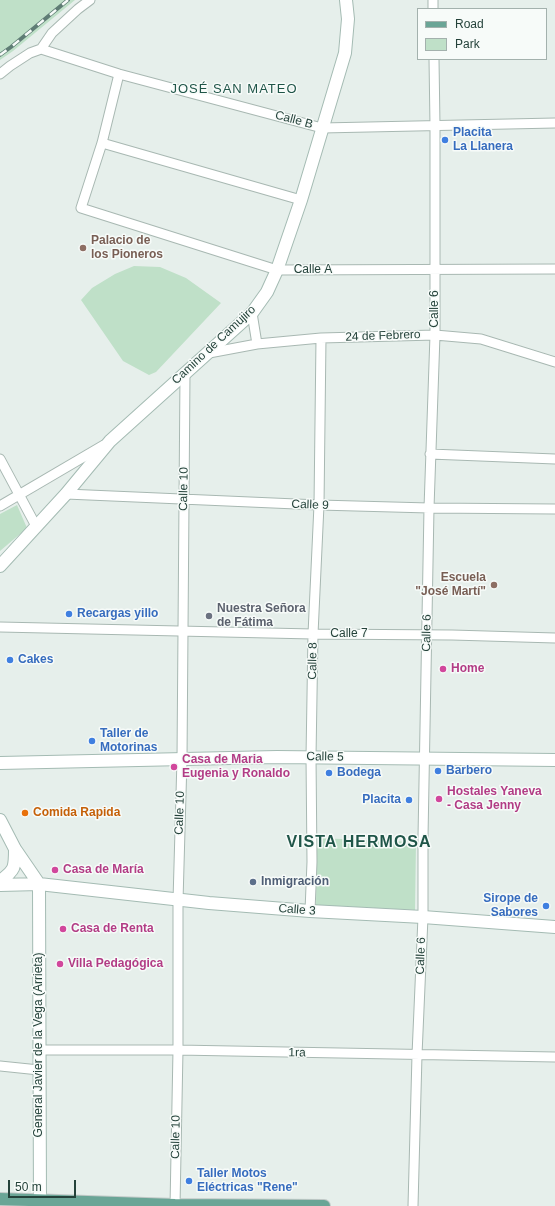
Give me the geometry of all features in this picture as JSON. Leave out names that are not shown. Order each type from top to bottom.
[{"type":"main road","name":"Camino de Camujiro","points":[[0,566],[66,494],[110,441],[252,313],[267,292],[277,270],[301,200],[345,53],[348,19],[346,0]]},
{"type":"main road","name":"Calle 5","points":[[0,763],[311,756],[555,760]]},
{"type":"main road","points":[[0,820],[15,849],[39,884]]},
{"type":"main road","points":[[0,881],[9,874],[15,865],[15,849]]},
{"type":"main road","name":"Calle 3","points":[[0,885],[39,884],[178,901],[555,927]]},
{"type":"main road","name":"General Javier de la Vega (Arrieta)","points":[[39,884],[40,1203]]},
{"type":"main road","points":[[0,1199],[40,1203],[324,1206]]},
{"type":"street","points":[[0,74],[30,53],[41,49],[52,33],[90,0]]},
{"type":"street","name":"Calle B","points":[[41,49],[119,74],[322,128],[555,123]]},
{"type":"street","name":"Calle 6","points":[[413,1206],[417,1055],[423,917],[424,758],[430,454],[435,335],[434,60]]},
{"type":"street","points":[[119,74],[102,142],[301,200]]},
{"type":"street","name":"Calle A","points":[[102,142],[81,208],[277,270],[555,269]]},
{"type":"street","points":[[252,313],[256,344]]},
{"type":"street","name":"24 de Febrero","points":[[208,353],[256,344],[321,338],[435,335],[481,339],[555,362]]},
{"type":"street","name":"Calle 8","points":[[310,911],[312,862],[311,756],[313,634],[319,505],[321,338]]},
{"type":"street","name":"Calle 10","points":[[175,1205],[178,1050],[178,901],[182,759],[185,372]]},
{"type":"street","points":[[0,506],[110,441]]},
{"type":"street","points":[[430,454],[555,459]]},
{"type":"street","points":[[0,459],[36,526]]},
{"type":"street","name":"Calle 9","points":[[66,494],[319,505],[555,509]]},
{"type":"street","name":"Calle 7","points":[[0,627],[183,632],[555,638]]},
{"type":"street","name":"1ra","points":[[40,1050],[178,1050],[555,1057]]},
{"type":"street","points":[[0,1066],[39,1070]]},
{"type":"green space","points":[[0,0],[75,0],[0,60]]},
{"type":"green space","points":[[134,266],[160,267],[186,278],[221,303],[156,372],[149,375],[123,361],[81,300],[92,288],[115,274]]},
{"type":"green space","points":[[17,505],[27,528],[0,551],[0,514]]},
{"type":"green space","points":[[317,838],[416,842],[415,910],[316,905]]},
{"type":"railway","points":[[0,55],[68,0]]},
{"type":"place","name":"Placita La Llanera","points":[[445,140]]},
{"type":"place","name":"Palacio de los Pioneros","points":[[83,248]]},
{"type":"place","name":"Escuela \"José Martí\"","points":[[494,585]]},
{"type":"place","name":"Recargas yillo","points":[[69,614]]},
{"type":"place","name":"Nuestra Señora de Fátima","points":[[209,616]]},
{"type":"place","name":"Cakes","points":[[10,660]]},
{"type":"place","name":"Home","points":[[443,669]]},
{"type":"place","name":"Taller de Motorinas","points":[[92,741]]},
{"type":"place","name":"Casa de Maria Eugenia y Ronaldo","points":[[174,767]]},
{"type":"place","name":"Barbero","points":[[438,771]]},
{"type":"place","name":"Bodega","points":[[329,773]]},
{"type":"place","name":"Hostales Yaneva - Casa Jenny","points":[[439,799]]},
{"type":"place","name":"Placita","points":[[409,800]]},
{"type":"place","name":"Comida Rapida","points":[[25,813]]},
{"type":"place","name":"Casa de María","points":[[55,870]]},
{"type":"place","name":"Inmigración","points":[[253,882]]},
{"type":"place","name":"Sirope de Sabores","points":[[546,906]]},
{"type":"place","name":"Casa de Renta","points":[[63,929]]},
{"type":"place","name":"Villa Pedagógica","points":[[60,964]]},
{"type":"place","name":"Taller Motos Eléctricas \"Rene\"","points":[[189,1181]]},
{"type":"district","name":"JOSÉ SAN MATEO","points":[[234,89]]},
{"type":"district","name":"VISTA HERMOSA","points":[[359,843]]}]
